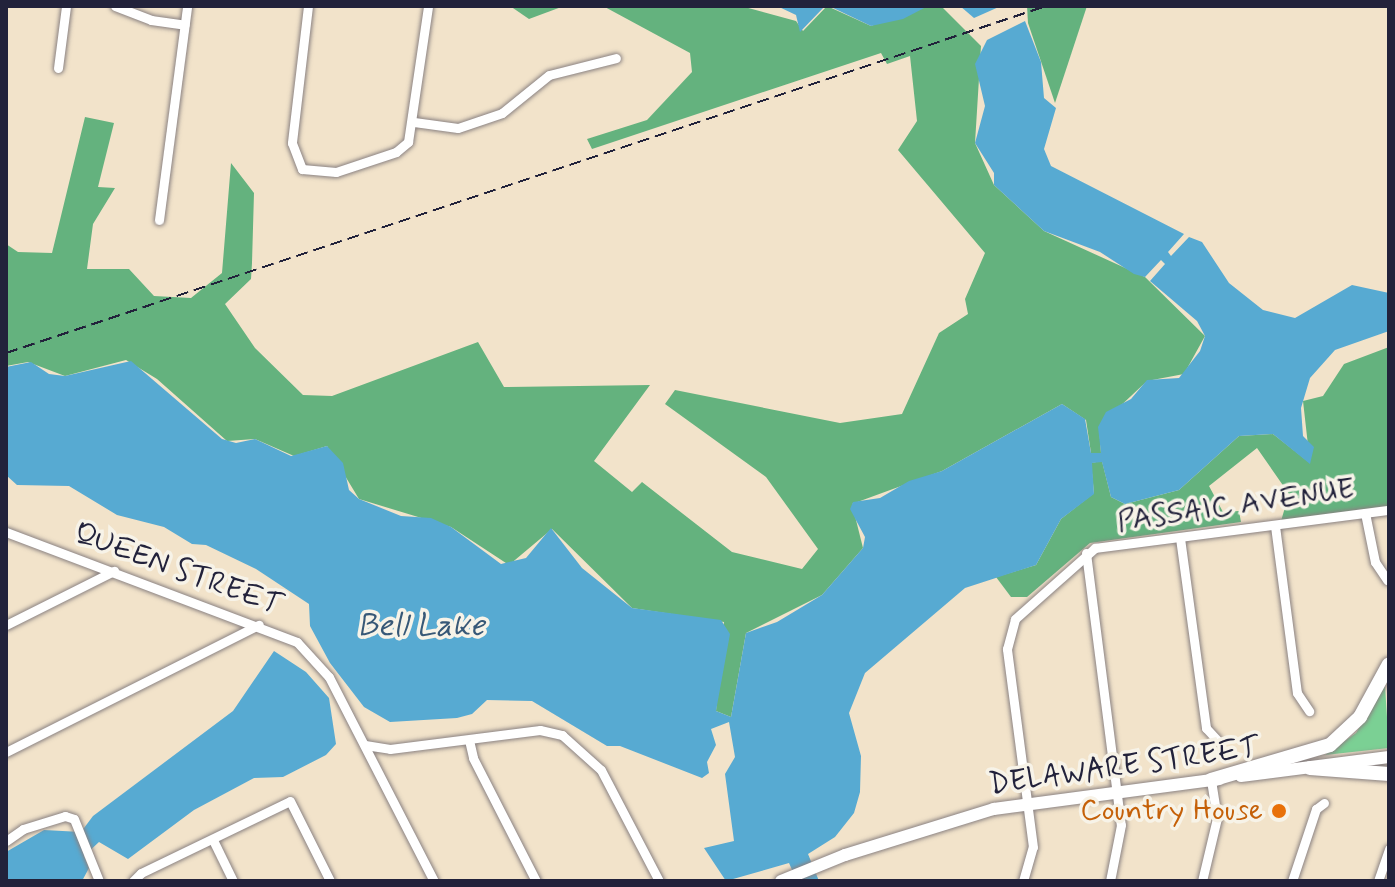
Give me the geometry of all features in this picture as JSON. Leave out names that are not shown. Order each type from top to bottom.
[{"type":"highway","points":[[1211,780],[1330,745],[1360,717],[1389,664]]},
{"type":"highway","points":[[1310,768],[1389,774]]},
{"type":"main road","name":"DELAWARE STREET","points":[[785,879],[956,819],[1029,804],[1389,757]]},
{"type":"street","points":[[58,68],[66,6]]},
{"type":"street","points":[[115,6],[185,25]]},
{"type":"street","points":[[159,220],[187,6]]},
{"type":"street","points":[[308,6],[292,143],[302,169],[336,172],[396,152],[408,142],[414,122],[428,6]]},
{"type":"street","points":[[414,122],[458,128],[502,113],[549,75],[616,58]]},
{"type":"street","name":"PASSAIC AVENUE","points":[[1110,881],[1120,838],[1117,792],[1086,553],[1389,510]]},
{"type":"street","points":[[1365,513],[1375,562],[1387,580]]},
{"type":"street","points":[[1275,526],[1297,693],[1309,711]]},
{"type":"street","name":"QUEEN STREET","points":[[6,532],[279,631],[309,652],[326,672],[434,881]]},
{"type":"street","points":[[1180,538],[1206,728],[1217,740]]},
{"type":"street","points":[[1023,881],[1033,847],[1006,639],[1015,619],[1086,553]]},
{"type":"street","points":[[6,625],[114,571]]},
{"type":"street","points":[[6,752],[259,625]]},
{"type":"street","points":[[365,745],[390,749],[540,730],[562,735],[601,770],[659,881]]},
{"type":"street","points":[[469,740],[473,758],[536,881]]},
{"type":"street","points":[[1202,881],[1217,818],[1211,780]]},
{"type":"street","points":[[133,881],[141,873],[290,801],[330,881]]},
{"type":"street","points":[[1292,881],[1316,809],[1324,803]]},
{"type":"street","points":[[6,841],[23,829],[65,816],[75,824],[98,877]]},
{"type":"street","points":[[213,840],[233,881]]},
{"type":"street","points":[[1378,881],[1389,849]]},
{"type":"green space","points":[[510,6],[564,6],[529,19]]},
{"type":"green space","points":[[603,6],[741,6],[796,21],[803,31],[827,6],[871,26],[919,6],[941,6],[981,46],[975,143],[994,185],[1044,231],[1145,277],[1205,336],[1184,374],[1147,381],[1099,426],[1101,453],[1091,453],[1086,420],[1062,404],[942,471],[852,504],[863,548],[822,595],[746,633],[731,717],[716,711],[724,622],[632,608],[552,529],[509,565],[451,527],[359,499],[327,446],[294,456],[255,439],[227,441],[157,379],[126,360],[65,376],[28,362],[6,366],[6,244],[18,252],[52,253],[85,117],[114,123],[98,187],[115,188],[93,224],[87,269],[129,269],[154,296],[191,298],[222,273],[231,163],[254,193],[252,263],[251,279],[225,304],[255,348],[303,395],[332,396],[478,342],[504,387],[650,385],[594,461],[632,492],[642,482],[732,552],[802,569],[818,549],[766,477],[665,404],[675,390],[840,423],[902,414],[939,333],[968,314],[965,299],[985,253],[898,150],[917,121],[910,56],[887,64],[881,53],[592,149],[587,139],[647,120],[692,72],[690,53]]},
{"type":"green space","points":[[1027,6],[1087,6],[1055,103],[1028,23]]},
{"type":"green space","points":[[1389,347],[1389,508],[1281,521],[1289,494],[1257,448],[1209,486],[1223,512],[1239,511],[1241,522],[1090,543],[1027,597],[1011,597],[996,577],[1036,565],[1061,519],[1094,493],[1091,463],[1102,461],[1111,497],[1125,504],[1179,490],[1239,436],[1273,434],[1310,463],[1303,401],[1323,396],[1344,364]]},
{"type":"green space","points":[[1385,686],[1389,748],[1325,755],[1356,733]]},
{"type":"water","points":[[777,6],[825,6],[800,32],[796,15]]},
{"type":"water","points":[[829,6],[928,6],[903,19],[871,26]]},
{"type":"water","points":[[960,6],[1001,6],[974,18]]},
{"type":"water","name":"Bell Lake","points":[[1025,21],[1041,62],[1044,98],[1056,108],[1044,149],[1051,166],[1184,234],[1168,252],[1171,256],[1189,237],[1202,242],[1229,283],[1263,310],[1295,318],[1352,285],[1389,293],[1389,331],[1335,350],[1310,378],[1301,408],[1303,436],[1314,447],[1310,464],[1273,434],[1239,436],[1179,490],[1125,504],[1111,497],[1102,462],[1092,463],[1094,494],[1061,519],[1036,565],[965,588],[865,673],[849,713],[861,756],[860,792],[854,813],[835,837],[808,854],[819,881],[797,881],[789,863],[726,881],[704,848],[734,841],[725,774],[735,757],[729,722],[711,729],[716,745],[707,762],[709,773],[702,778],[620,746],[607,746],[532,701],[487,700],[472,714],[457,718],[390,722],[364,707],[330,663],[310,626],[309,604],[256,569],[206,545],[192,544],[164,527],[117,515],[69,486],[17,485],[6,475],[6,367],[31,362],[49,374],[65,376],[131,361],[222,439],[236,443],[255,439],[291,456],[327,446],[343,463],[349,490],[359,499],[401,516],[431,518],[451,527],[501,564],[526,558],[551,528],[582,568],[632,608],[721,620],[730,634],[716,711],[731,717],[746,633],[777,622],[822,595],[863,548],[865,537],[850,509],[853,502],[880,498],[909,481],[942,471],[1062,404],[1085,419],[1091,453],[1101,453],[1098,427],[1106,412],[1131,399],[1147,380],[1179,378],[1200,351],[1205,336],[1197,321],[1150,281],[1165,264],[1161,260],[1145,277],[1134,274],[1100,252],[1044,231],[994,185],[994,173],[975,143],[985,106],[975,64],[987,40]]},
{"type":"water","name":"Bell Lake","points":[[274,651],[306,672],[329,698],[336,744],[326,755],[283,777],[254,778],[194,810],[128,859],[99,842],[84,856],[89,868],[82,881],[6,881],[6,852],[44,830],[81,832],[93,816],[233,711]]},
{"type":"railway","points":[[6,353],[1046,6]]},
{"type":"place","name":"Country House","points":[[1279,811]]}]
